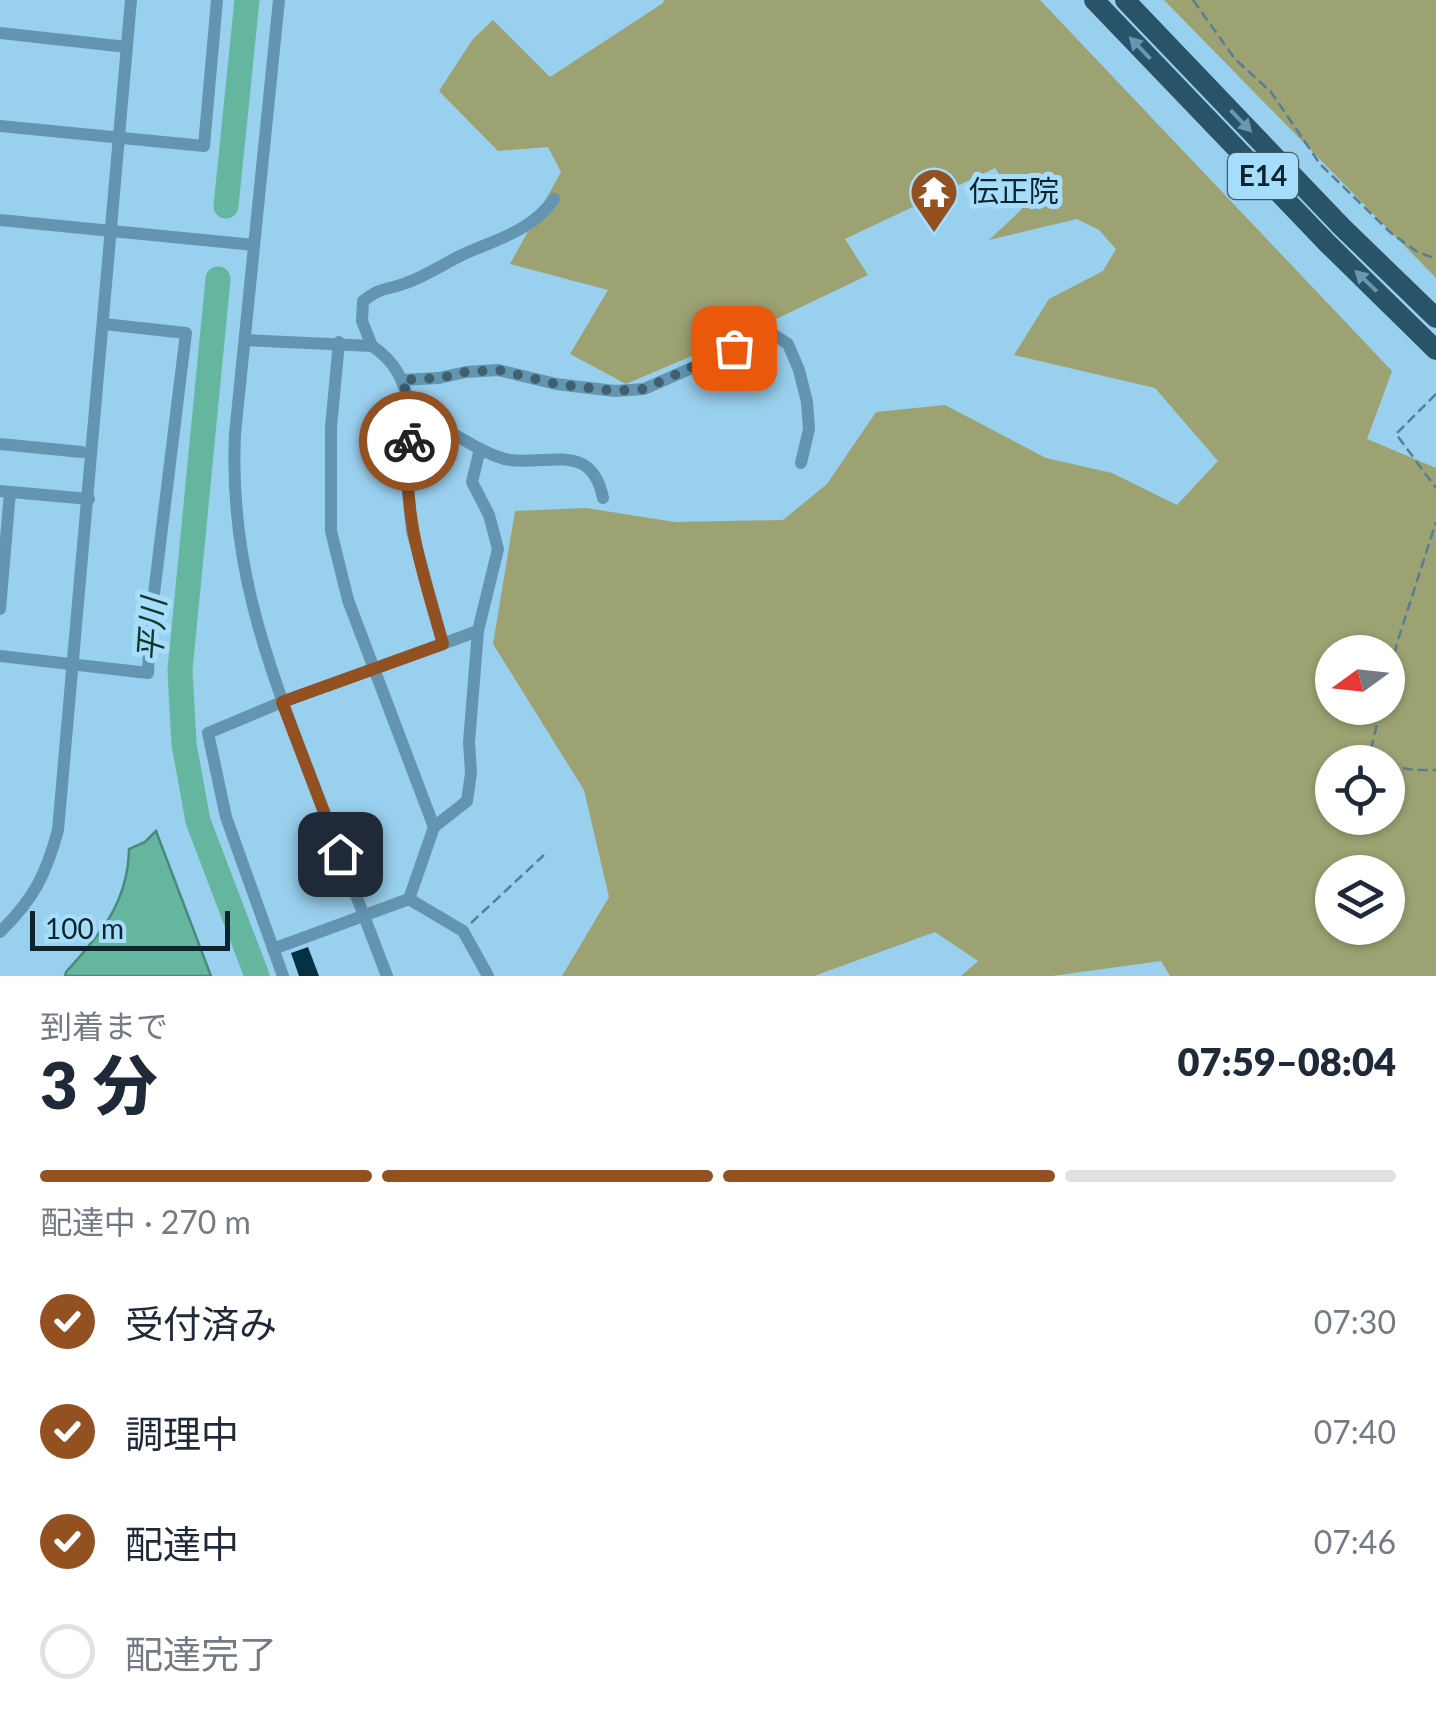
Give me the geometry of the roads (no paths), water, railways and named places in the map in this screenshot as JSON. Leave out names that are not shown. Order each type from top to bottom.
[{"type":"highway","name":"E14","points":[[1094,0],[1328,244],[1436,350]]},
{"type":"highway","name":"E14","points":[[1125,0],[1342,227],[1436,318]]},
{"type":"street","points":[[0,932],[42,881],[58,830],[131,0]]},
{"type":"street","points":[[0,126],[204,146],[217,0]]},
{"type":"street","points":[[279,0],[234,454],[238,541],[250,601],[282,702],[386,976]]},
{"type":"street","points":[[0,33],[127,47]]},
{"type":"street","points":[[372,346],[362,321],[363,301],[379,289],[404,284],[467,253],[504,240],[528,226],[554,199]]},
{"type":"street","points":[[0,220],[254,245]]},
{"type":"street","points":[[0,656],[148,673],[150,626],[186,332],[104,324]]},
{"type":"street","points":[[402,380],[498,370],[556,384],[615,391],[644,389],[771,333],[788,344],[803,386],[809,429],[801,463]]},
{"type":"street","points":[[245,340],[339,342],[372,346],[388,356],[402,380],[412,411],[406,473],[412,531],[443,644]]},
{"type":"street","points":[[339,342],[331,428],[331,531],[348,600],[434,827]]},
{"type":"street","points":[[412,411],[508,460],[577,460],[593,472],[602,498]]},
{"type":"street","points":[[0,444],[82,452]]},
{"type":"street","points":[[409,899],[434,827],[467,801],[478,631],[498,548],[489,516],[472,482],[480,449]]},
{"type":"street","points":[[0,610],[5,492],[88,500]]},
{"type":"street","points":[[283,976],[226,818],[208,732],[478,631]]},
{"type":"street","points":[[273,948],[409,899]]},
{"type":"street","points":[[409,899],[463,931],[488,976]]},
{"type":"waterway","name":"平川","points":[[226,206],[247,0]]},
{"type":"waterway","name":"平川","points":[[218,279],[180,670],[184,744],[198,821],[257,976]]},
{"type":"place","name":"伝正院","points":[[934,234]]}]
